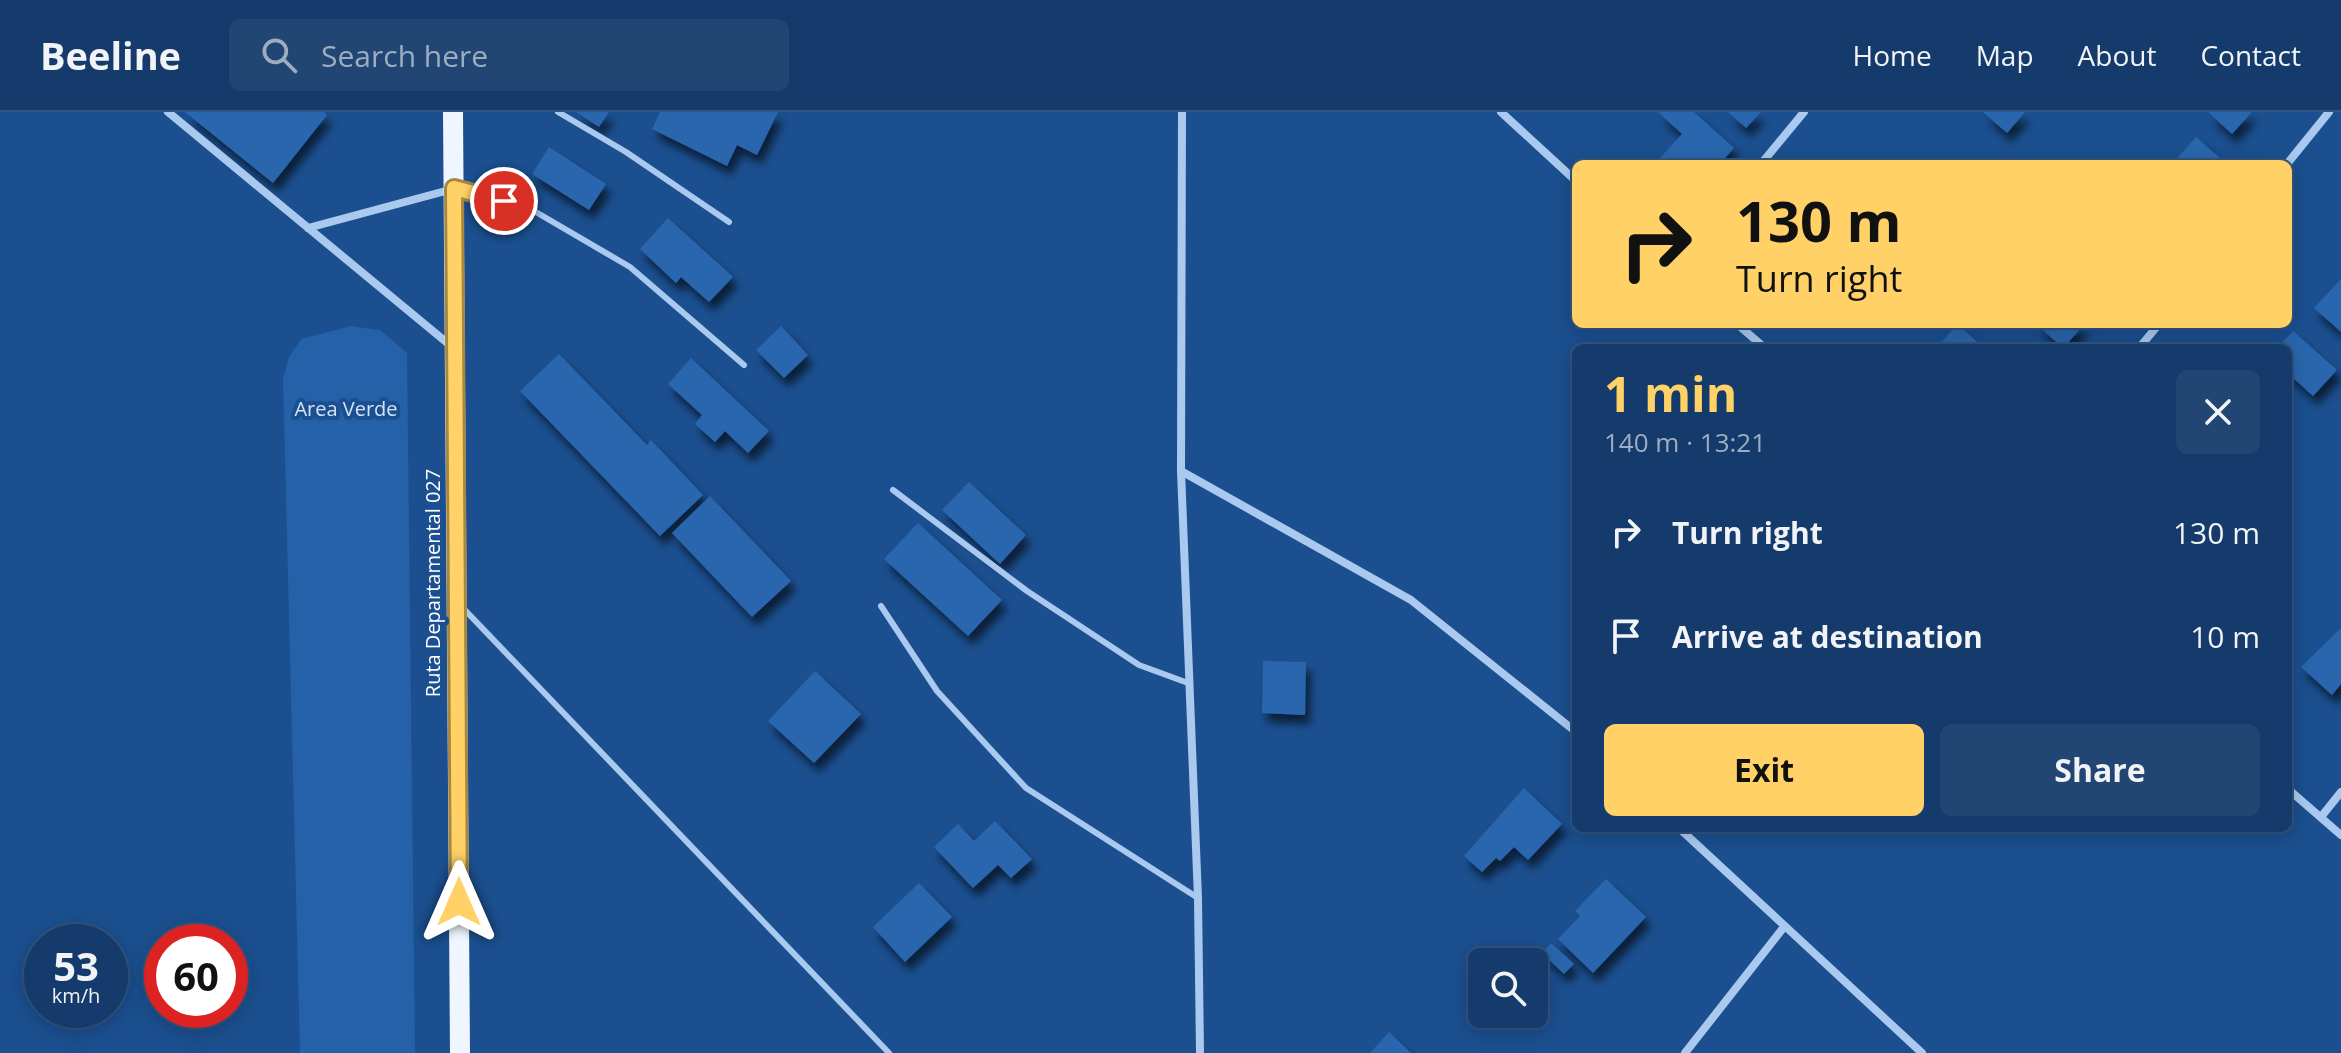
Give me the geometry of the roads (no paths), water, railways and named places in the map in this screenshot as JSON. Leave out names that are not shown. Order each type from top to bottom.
[{"type":"main road","name":"Ruta Departamental 027","points":[[453,112],[460,1053]]},
{"type":"street","points":[[168,112],[455,349]]},
{"type":"street","points":[[1182,112],[1181,471],[1198,898],[1200,1053]]},
{"type":"street","points":[[1501,112],[1572,177]]},
{"type":"street","points":[[1764,160],[1804,112]]},
{"type":"street","points":[[2290,160],[2329,112]]},
{"type":"street","points":[[308,228],[454,188]]},
{"type":"street","points":[[1742,328],[1760,344]]},
{"type":"street","points":[[2142,344],[2156,328]]},
{"type":"street","points":[[1181,471],[1411,600],[1572,729]]},
{"type":"street","points":[[2292,792],[2341,835]]},
{"type":"street","points":[[2321,817],[2341,792]]},
{"type":"street","points":[[1683,832],[1922,1053]]},
{"type":"street","points":[[1685,1053],[1784,927]]},
{"type":"lane","points":[[558,112],[626,152],[729,222]]},
{"type":"lane","points":[[454,188],[529,208],[630,267],[744,365]]},
{"type":"lane","points":[[893,490],[1027,591],[1139,665],[1188,683]]},
{"type":"lane","points":[[457,601],[889,1053]]},
{"type":"lane","points":[[881,606],[937,691],[1026,788],[1198,898]]},
{"type":"park label","name":"Area Verde","points":[[346,408]]}]
